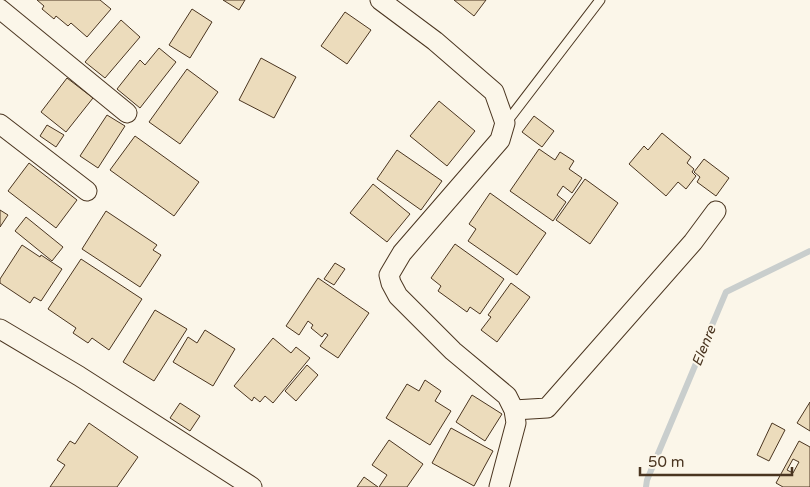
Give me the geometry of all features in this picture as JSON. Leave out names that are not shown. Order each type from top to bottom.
[{"type":"street","points":[[380,0],[435,41],[494,92],[505,123],[500,140],[402,253],[390,275],[390,283],[398,296],[453,350],[507,396],[514,410],[516,423],[499,487]]},
{"type":"street","points":[[0,9],[127,113]]},
{"type":"street","points":[[0,124],[87,191]]},
{"type":"street","points":[[514,410],[547,408],[693,242],[716,211]]},
{"type":"street","points":[[0,329],[79,376],[252,487]]},
{"type":"lane","points":[[505,123],[600,0]]},
{"type":"building","points":[[37,0],[100,0],[111,9],[87,37],[71,23],[68,26],[56,16],[54,19],[42,9],[44,6]]},
{"type":"building","points":[[223,0],[245,0],[239,10]]},
{"type":"building","points":[[454,0],[486,0],[474,16]]},
{"type":"building","points":[[192,9],[212,22],[190,58],[169,45]]},
{"type":"building","points":[[345,12],[371,30],[347,64],[321,46]]},
{"type":"building","points":[[121,20],[140,37],[105,78],[85,62]]},
{"type":"building","points":[[159,48],[176,62],[140,108],[117,89],[140,60],[145,65]]},
{"type":"building","points":[[261,58],[296,77],[274,118],[239,100]]},
{"type":"building","points":[[187,69],[218,92],[180,144],[149,122]]},
{"type":"building","points":[[67,78],[93,98],[66,132],[41,112]]},
{"type":"building","points":[[439,101],[475,131],[447,166],[410,136]]},
{"type":"building","points":[[107,115],[125,126],[98,168],[80,156]]},
{"type":"building","points":[[534,116],[554,131],[542,147],[522,132]]},
{"type":"building","points":[[47,125],[64,135],[56,147],[40,136]]},
{"type":"building","points":[[662,133],[691,157],[687,163],[694,169],[692,172],[696,176],[686,189],[678,182],[666,196],[629,164],[644,146],[648,150]]},
{"type":"building","points":[[135,136],[199,182],[174,216],[110,170]]},
{"type":"building","points":[[539,149],[555,160],[560,152],[574,161],[569,169],[582,178],[572,193],[563,186],[557,195],[566,202],[553,221],[510,191]]},
{"type":"building","points":[[397,150],[442,181],[421,210],[377,179]]},
{"type":"building","points":[[704,159],[729,178],[716,196],[697,182],[700,177],[694,172]]},
{"type":"building","points":[[29,163],[77,200],[56,228],[8,191]]},
{"type":"building","points":[[585,179],[618,203],[590,244],[556,220]]},
{"type":"building","points":[[373,184],[410,214],[387,242],[350,213]]},
{"type":"building","points":[[490,193],[546,233],[517,275],[468,241],[476,229],[469,224]]},
{"type":"building","points":[[0,210],[8,215],[0,227]]},
{"type":"building","points":[[106,211],[157,245],[153,250],[161,255],[140,287],[82,249]]},
{"type":"building","points":[[26,217],[63,247],[52,261],[15,231]]},
{"type":"building","points":[[455,244],[504,279],[480,314],[470,307],[467,312],[438,291],[441,286],[431,278]]},
{"type":"building","points":[[22,245],[62,269],[41,301],[34,297],[30,303],[0,283],[0,279]]},
{"type":"building","points":[[81,259],[142,299],[109,350],[92,338],[88,343],[73,333],[76,328],[48,309]]},
{"type":"building","points":[[335,263],[345,269],[334,285],[324,279]]},
{"type":"building","points":[[318,278],[369,313],[338,358],[320,346],[328,335],[325,333],[322,337],[311,328],[313,325],[308,321],[299,335],[286,326]]},
{"type":"building","points":[[511,283],[530,297],[497,342],[481,330],[491,317],[488,315]]},
{"type":"building","points":[[155,310],[187,329],[154,381],[123,362]]},
{"type":"building","points":[[205,330],[235,349],[213,386],[173,362],[188,337],[197,343]]},
{"type":"building","points":[[273,338],[291,353],[296,347],[310,358],[273,403],[265,396],[260,402],[254,397],[252,401],[234,386]]},
{"type":"building","points":[[307,365],[318,375],[296,401],[285,391]]},
{"type":"building","points":[[425,380],[441,391],[435,401],[451,411],[430,445],[386,418],[407,384],[419,391]]},
{"type":"building","points":[[472,395],[502,414],[485,441],[456,422]]},
{"type":"building","points":[[810,402],[810,431],[797,423]]},
{"type":"building","points":[[180,403],[200,416],[190,431],[170,418]]},
{"type":"building","points":[[89,423],[138,457],[117,487],[50,487],[65,465],[57,460],[70,441],[75,444]]},
{"type":"building","points":[[772,423],[785,430],[769,461],[757,455]]},
{"type":"building","points":[[451,428],[493,451],[474,486],[432,463]]},
{"type":"building","points":[[389,440],[423,464],[407,487],[379,487],[387,475],[372,465]]},
{"type":"building","points":[[799,441],[810,447],[810,487],[783,487],[776,483]],"holes":[[[793,459],[799,462],[793,473],[787,470]]]},
{"type":"building","points":[[364,477],[378,487],[357,487]]},
{"type":"waterway","name":"Elenre","points":[[646,487],[647,480],[726,292],[810,251]]}]
